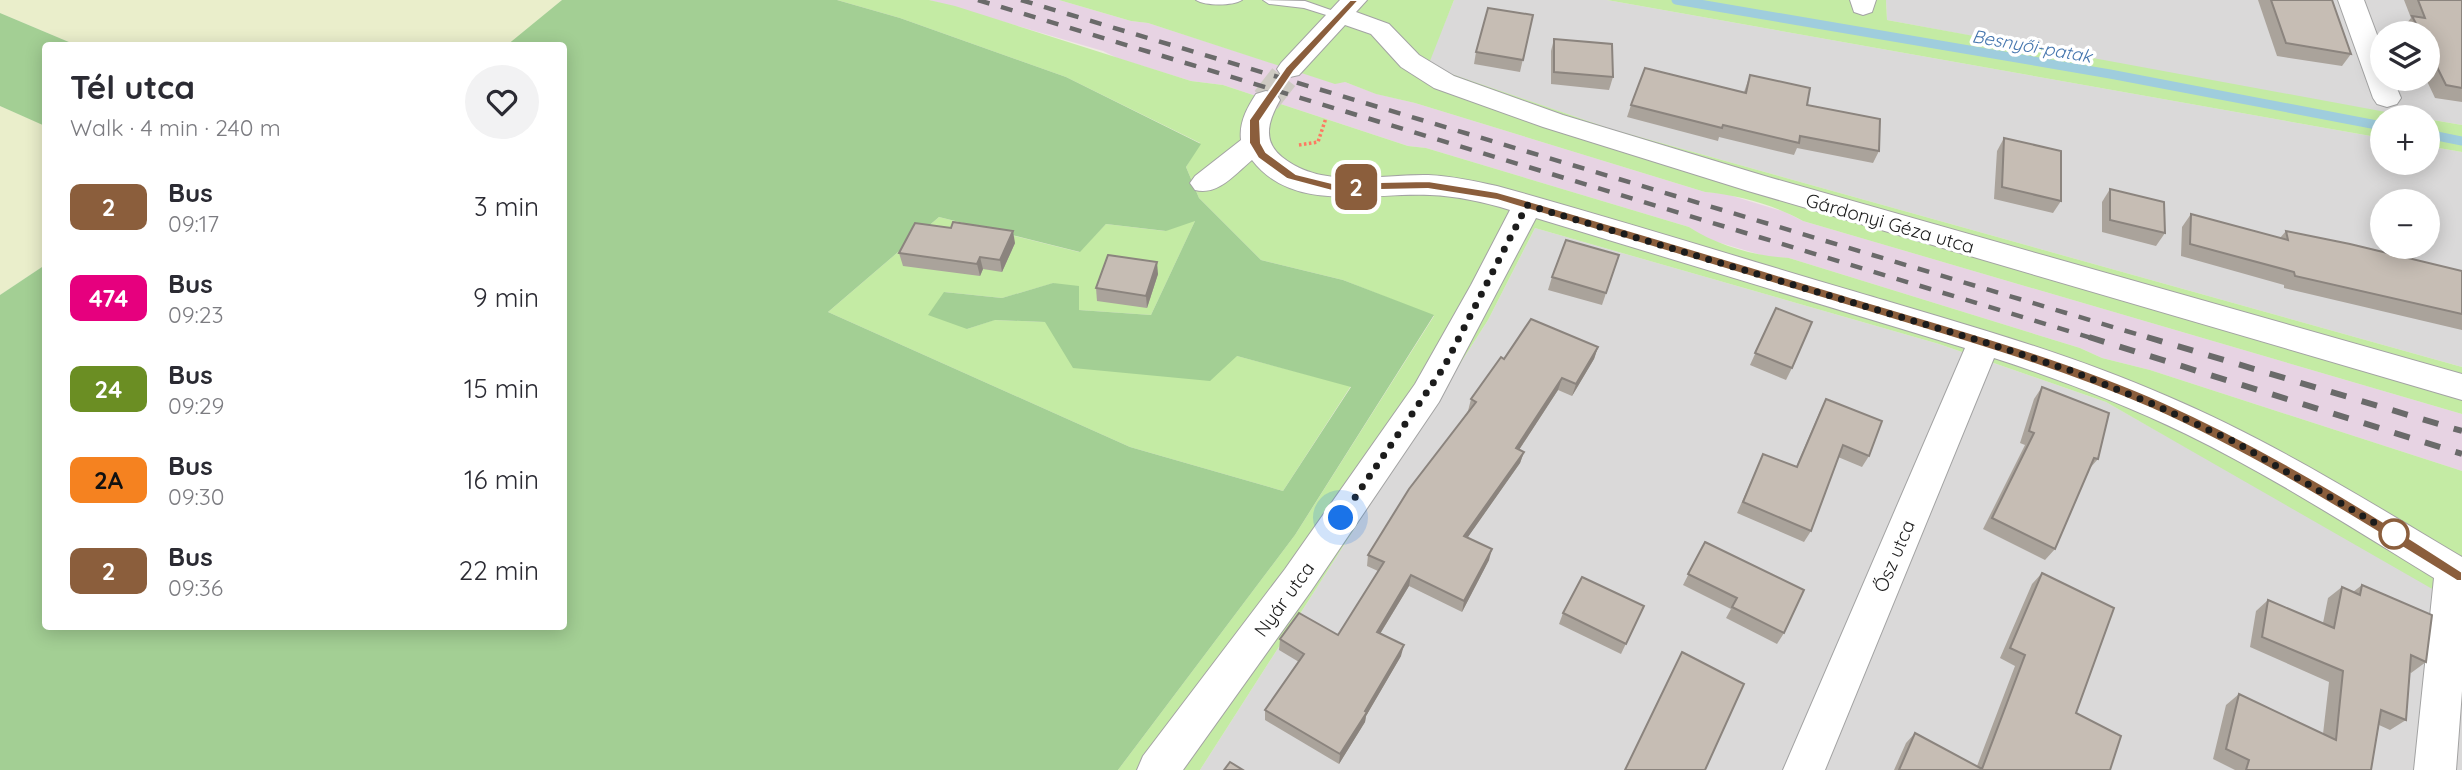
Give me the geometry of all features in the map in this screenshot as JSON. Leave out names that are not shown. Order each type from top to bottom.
[{"type":"street","points":[[2351,0],[2387,98]]},
{"type":"street","points":[[1290,69],[1346,8]]},
{"type":"street","name":"Gárdonyi Géza utca","points":[[1346,8],[1380,29],[1409,61],[1444,82],[1553,121],[1771,188],[2462,387]]},
{"type":"street","points":[[1266,100],[1254,120],[1255,143],[1262,155],[1275,167],[1304,182],[1332,187],[1428,185],[1464,189],[1527,205],[1984,342],[2072,371],[2155,405],[2235,442],[2328,493],[2457,574],[2435,770]]},
{"type":"street","points":[[1205,183],[1255,143]]},
{"type":"street","name":"Nyár utca","points":[[1158,770],[1298,580],[1427,393],[1481,296],[1527,205]]},
{"type":"street","name":"Ősz utca","points":[[1804,770],[1984,342]]},
{"type":"lane","points":[[1202,0],[1236,0]]},
{"type":"lane","points":[[1269,0],[1346,8]]},
{"type":"path","points":[[1318,142],[1326,118]]},
{"type":"shaded area","points":[[929,0],[1059,0],[1131,21],[1148,23],[1334,83],[1345,82],[1377,94],[1415,103],[1705,192],[1726,194],[1785,212],[1803,221],[2462,414],[2462,471],[2150,370],[2102,358],[2080,348],[1789,258],[1768,257],[1707,239],[1689,227],[1426,148],[1408,146],[1223,85],[1191,81],[1117,58],[1103,51]]},
{"type":"shaded area","points":[[1454,0],[1607,0],[2370,136],[2370,175],[2440,175],[2440,148],[2462,152],[2462,367],[1611,129],[1427,66]]},
{"type":"shaded area","points":[[1886,0],[2462,0],[2462,125],[2440,121],[2440,105],[2370,105],[2370,111],[1887,20]]},
{"type":"shaded area","points":[[1535,228],[1939,344],[2106,402],[2409,573],[2462,606],[2462,770],[1200,770],[1488,320]]},
{"type":"green space","points":[[0,0],[562,0],[512,42],[69,42],[0,13]]},
{"type":"green space","points":[[562,0],[837,0],[900,18],[1066,77],[1201,144],[1186,167],[1199,198],[1261,260],[1343,280],[1434,315],[1295,535],[1118,770],[0,770],[0,295],[42,267],[42,630],[567,630],[567,42],[511,42]],"holes":[[[939,217],[1080,252],[1106,224],[1166,231],[1195,221],[1151,315],[1079,310],[1079,286],[1053,283],[1002,298],[944,292],[928,315],[967,329],[995,320],[1045,322],[1073,368],[1210,381],[1237,356],[1351,387],[1283,491],[1130,447],[828,312]]]},
{"type":"green space","points":[[837,0],[929,0],[955,6],[1191,81],[1223,85],[1408,146],[1426,148],[1689,227],[1712,240],[1737,249],[1789,258],[2080,348],[2102,358],[2150,370],[2462,471],[2462,606],[2106,402],[1939,344],[1535,228],[1488,320],[1200,770],[1118,770],[1295,535],[1434,316],[1343,280],[1261,260],[1199,198],[1186,167],[1200,143],[1066,77],[900,18]]},
{"type":"green space","points":[[1059,0],[1454,0],[1428,66],[1611,129],[2462,367],[2462,414],[1803,221],[1756,202],[1705,192],[1415,103],[1376,94],[1345,82],[1335,84],[1148,23],[1131,21]]},
{"type":"green space","points":[[1607,0],[1886,0],[1887,20],[2370,109],[2370,136]]},
{"type":"green space","points":[[0,13],[69,42],[42,42],[42,125],[0,106]]},
{"type":"green space","points":[[0,106],[42,124],[42,267],[0,295]]},
{"type":"green space","points":[[2440,121],[2462,125],[2462,152],[2440,148]]},
{"type":"green space","points":[[939,217],[1079,252],[1106,224],[1165,231],[1196,219],[1151,315],[1079,310],[1054,283],[1002,298],[944,292],[967,329],[994,320],[1046,322],[1237,356],[1351,386],[1283,491],[1130,447],[828,312]]},
{"type":"building","points":[[2271,0],[2332,0],[2351,54],[2286,43]]},
{"type":"building","points":[[2418,0],[2462,0],[2462,88],[2446,85],[2440,73],[2440,21],[2415,21],[2412,16],[2425,18]]},
{"type":"building","points":[[1488,8],[1533,15],[1523,60],[1476,52]]},
{"type":"building","points":[[1554,39],[1612,44],[1613,77],[1554,72]]},
{"type":"building","points":[[1645,68],[1746,93],[1750,75],[1810,88],[1807,105],[1880,119],[1879,151],[1800,136],[1799,143],[1723,125],[1722,128],[1631,105]]},
{"type":"building","points":[[2004,138],[2061,151],[2061,201],[2002,187]]},
{"type":"building","points":[[2110,189],[2164,202],[2165,233],[2110,220]]},
{"type":"building","points":[[2191,214],[2288,240],[2286,231],[2370,249],[2370,259],[2412,259],[2462,271],[2462,314],[2295,276],[2294,272],[2190,244]]},
{"type":"building","points":[[953,222],[1013,231],[1000,260],[980,257],[977,264],[899,253],[915,223],[951,228]]},
{"type":"building","points":[[1566,240],[1619,255],[1606,293],[1552,277]]},
{"type":"building","points":[[1108,255],[1157,262],[1146,296],[1096,288]]},
{"type":"building","points":[[1776,308],[1812,322],[1792,368],[1755,353]]},
{"type":"building","points":[[1531,319],[1598,347],[1576,384],[1562,378],[1516,448],[1524,452],[1464,536],[1492,549],[1464,601],[1411,575],[1377,632],[1404,645],[1340,754],[1265,710],[1304,654],[1280,639],[1299,613],[1338,635],[1384,562],[1368,555],[1409,489],[1476,402],[1471,399],[1501,357],[1504,359]]},
{"type":"building","points":[[2042,387],[2109,413],[2098,459],[2094,458],[2055,549],[1992,518],[2034,433],[2029,431]]},
{"type":"building","points":[[1826,399],[1882,421],[1869,456],[1843,445],[1811,531],[1743,502],[1763,454],[1797,467]]},
{"type":"building","points":[[1705,542],[1804,590],[1784,633],[1732,607],[1737,598],[1688,574]]},
{"type":"building","points":[[2042,573],[2114,608],[2076,713],[2121,736],[2110,770],[1899,770],[1915,733],[1982,769],[2025,655],[2010,648]]},
{"type":"building","points":[[1582,577],[1644,606],[1626,644],[1563,613]]},
{"type":"building","points":[[2362,585],[2432,615],[2426,662],[2411,655],[2406,720],[2381,710],[2371,770],[2246,770],[2249,760],[2226,749],[2239,694],[2336,740],[2343,671],[2262,637],[2268,600],[2334,628],[2342,587],[2360,595]]},
{"type":"building","points":[[1682,652],[1744,684],[1705,770],[1625,770]]},
{"type":"building","points":[[1230,762],[1243,770],[1224,770]]},
{"type":"waterway","name":"Besnyői-patak","points":[[1676,0],[2110,74],[2370,124]]},
{"type":"waterway","name":"Besnyői-patak","points":[[2440,137],[2462,141]]},
{"type":"tunnel","points":[[1266,100],[1290,69]]},
{"type":"railway","points":[[978,0],[2095,339]]},
{"type":"railway","points":[[1021,0],[2153,339]]},
{"type":"railway","points":[[2089,337],[2462,454]]},
{"type":"railway","points":[[2147,337],[2462,431]]},
{"type":"bus line","name":"2","points":[[1354,0],[1290,69],[1254,120],[1255,143],[1262,155],[1292,177],[1318,186],[1347,188],[1428,185],[1497,196],[1984,342],[2072,371],[2235,442],[2328,493],[2462,576]]},
{"type":"route","points":[[1341,518],[1444,367],[1527,205],[1984,342],[2072,371],[2235,442],[2328,493],[2394,534]]}]
